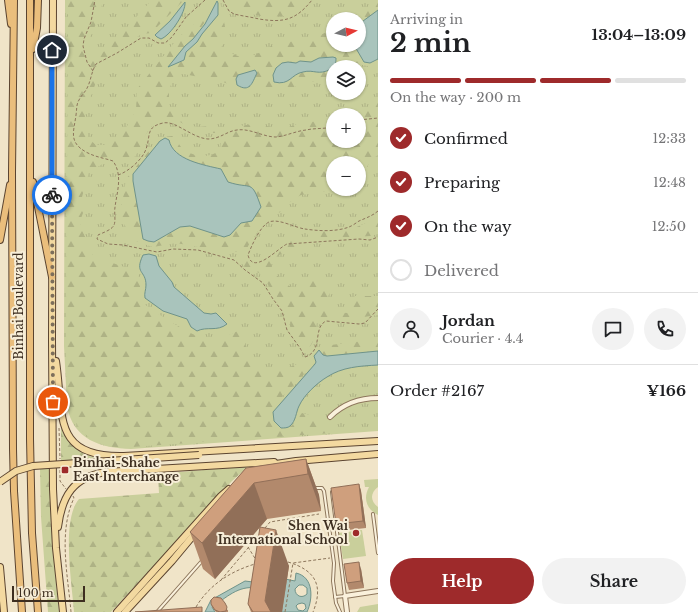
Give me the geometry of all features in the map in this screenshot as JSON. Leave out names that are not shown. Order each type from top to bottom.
[{"type":"highway","points":[[8,0],[14,52]]},
{"type":"highway","name":"Binhai Boulevard","points":[[14,0],[12,172],[14,463],[16,525],[22,612]]},
{"type":"highway","name":"Binhai Boulevard","points":[[30,0],[31,481],[32,533],[38,612]]},
{"type":"highway","points":[[30,64],[37,28],[38,0]]},
{"type":"highway","points":[[30,168],[52,277]]},
{"type":"highway","points":[[0,240],[12,172]]},
{"type":"main road","points":[[53,0],[53,490],[56,548],[63,612]]},
{"type":"main road","points":[[52,340],[58,378],[60,410],[64,426],[75,444],[90,453],[106,456],[124,456],[378,441]]},
{"type":"main road","points":[[0,482],[16,471],[33,466],[199,456],[283,447]]},
{"type":"main road","points":[[56,548],[60,514],[66,497],[76,484],[83,478],[90,475],[106,472],[378,454]]},
{"type":"main road","points":[[257,470],[274,464],[296,460]]},
{"type":"main road","points":[[117,612],[221,496],[234,486],[172,561],[125,612]]},
{"type":"main road","points":[[0,567],[4,612]]},
{"type":"street","points":[[330,417],[341,408],[353,402],[378,398]]},
{"type":"street","points":[[347,612],[345,596],[378,591]]},
{"type":"lane","points":[[313,489],[324,489],[333,557],[333,581],[336,606],[340,612]]},
{"type":"lane","points":[[332,492],[345,596],[335,597]]},
{"type":"lane","points":[[373,514],[378,552]]},
{"type":"lane","points":[[157,612],[203,560]]},
{"type":"path","points":[[93,71],[87,62],[83,46],[84,39],[92,22],[94,0]]},
{"type":"path","points":[[206,0],[186,17],[172,37],[165,43],[158,43],[149,38],[141,38],[96,64],[86,90],[80,98],[77,105],[73,133],[74,138],[80,148],[96,156],[113,161],[118,175],[118,196],[115,206],[114,225],[112,228],[98,235],[97,238],[108,244],[123,245],[157,252],[178,249],[198,250],[234,260],[263,284],[282,311],[287,330],[305,357],[313,351],[317,345],[322,323],[326,321],[359,324],[365,323],[378,309]]},
{"type":"path","points":[[223,0],[229,11],[234,14],[270,21],[282,21],[296,16],[303,11],[312,0]]},
{"type":"path","points":[[366,119],[378,118]]},
{"type":"path","points":[[118,175],[130,169],[144,154],[148,145],[150,131],[152,128],[161,124],[171,123],[194,135],[209,139],[218,138],[236,130],[276,137],[308,129],[326,129]]},
{"type":"path","points":[[378,210],[369,218],[348,228],[340,229],[305,229],[271,221],[264,225],[257,235],[248,255],[250,261],[260,263],[287,244],[360,239],[370,240],[378,237]]},
{"type":"path","points":[[59,429],[60,459]]},
{"type":"path","points":[[60,466],[60,481],[66,489]]},
{"type":"path","points":[[71,612],[67,574],[66,531],[67,519],[74,498],[73,495]]},
{"type":"path","points":[[263,530],[270,522],[319,514]]},
{"type":"path","points":[[194,612],[202,598],[220,581],[248,547],[260,534],[262,537]]},
{"type":"path","points":[[220,581],[236,571],[258,563],[248,547]]},
{"type":"path","points":[[293,563],[333,557]]},
{"type":"path","points":[[284,561],[293,563],[307,570],[314,578],[318,591],[318,598],[313,612]]},
{"type":"path","points":[[285,612],[293,563]]},
{"type":"green space","points":[[65,0],[378,0],[378,431],[131,449],[109,447],[90,440],[75,427],[70,418],[67,406],[64,346]]},
{"type":"green space","points":[[68,0],[103,0],[99,17],[88,42],[91,53],[96,56],[108,48],[116,40],[152,0],[184,0],[151,33],[142,34],[137,37],[99,74],[84,120],[84,128],[89,139],[96,145],[105,145],[122,135],[136,110],[137,89],[178,38],[204,15],[212,0],[220,0],[226,32],[222,44],[223,51],[227,53],[240,57],[251,57],[275,44],[314,38],[326,32],[326,52],[358,52],[363,60],[326,60],[326,62],[319,58],[312,62],[288,62],[276,68],[273,75],[274,82],[281,84],[303,72],[326,71],[326,78],[321,81],[309,82],[286,90],[260,90],[241,93],[226,83],[184,74],[179,74],[173,81],[169,89],[169,104],[171,111],[175,116],[190,126],[213,126],[225,128],[254,124],[277,128],[326,120],[326,148],[366,148],[366,111],[378,99],[378,155],[373,158],[366,168],[366,156],[326,156],[326,191],[301,195],[290,202],[282,211],[265,221],[244,252],[226,252],[176,243],[153,247],[136,241],[120,217],[126,179],[157,141],[163,137],[172,136],[186,151],[201,156],[211,155],[220,150],[221,143],[218,133],[198,133],[172,117],[155,122],[143,138],[142,144],[131,161],[125,163],[118,157],[114,157],[89,172],[82,197],[83,213],[80,221],[93,256],[138,272],[143,303],[164,318],[192,334],[205,338],[224,336],[242,330],[244,333],[247,354],[252,361],[267,368],[284,368],[302,362],[307,362],[309,369],[278,401],[271,412],[271,418],[275,426],[282,429],[296,422],[302,413],[330,420],[332,433],[132,447],[107,446],[91,438],[81,429],[74,418],[70,406],[67,378]],"holes":[[[218,3],[218,15],[197,42],[186,52],[183,60],[168,67],[185,46],[193,39]],[[169,140],[172,147],[183,157],[198,163],[221,169],[228,182],[231,183],[241,223],[230,235],[224,237],[190,226],[180,227],[160,240],[143,239],[133,174]]]},
{"type":"green space","points":[[227,0],[308,0],[287,16],[265,17],[239,11]]},
{"type":"green space","points":[[378,0],[378,10],[366,19],[366,12],[361,12]]},
{"type":"green space","points":[[378,59],[378,60],[366,66],[366,62],[370,63]]},
{"type":"green space","points":[[378,209],[378,234],[370,236],[309,240],[307,232],[350,230],[370,221]]},
{"type":"green space","points":[[300,240],[303,246],[285,251],[271,264],[279,278],[289,286],[299,289],[304,288],[316,277],[324,279],[330,293],[323,303],[324,309],[328,312],[348,313],[355,296],[378,296],[378,315],[349,319],[340,317],[318,320],[312,344],[306,349],[291,333],[290,322],[285,308],[264,279],[259,273],[245,267],[240,261],[242,258],[250,257],[258,261],[284,241]]},
{"type":"green space","points":[[378,339],[378,351],[327,356],[323,355],[319,350],[331,345]]},
{"type":"green space","points":[[61,428],[68,440],[77,449],[87,455],[100,459],[61,463]]},
{"type":"green space","points":[[249,466],[232,481],[111,612],[74,612],[69,537],[70,522],[79,499],[159,493],[158,474]]},
{"type":"green space","points":[[51,468],[54,560],[59,612],[48,612],[41,517],[40,469]]},
{"type":"green space","points":[[378,479],[378,487],[372,494],[372,500],[378,507],[378,515],[368,506],[366,495],[369,487],[365,487],[364,480]]},
{"type":"green space","points":[[362,530],[366,556],[343,559],[339,533]]},
{"type":"green space","points":[[378,604],[378,612],[357,612],[360,607]]},
{"type":"water","points":[[217,1],[218,15],[197,42],[186,52],[184,60],[168,67],[205,24]]},
{"type":"water","points":[[185,2],[185,6],[180,17],[169,33],[161,39],[157,37],[155,35],[170,21]]},
{"type":"water","points":[[378,10],[378,59],[370,63],[366,62],[366,60],[363,60],[358,52],[366,52],[366,19]]},
{"type":"water","points":[[333,57],[336,58],[336,60],[326,60],[326,71],[307,71],[299,73],[284,82],[274,82],[273,75],[276,68],[282,63],[296,63],[300,61],[311,62],[319,58]]},
{"type":"water","points":[[255,70],[257,73],[250,86],[245,88],[237,85],[236,79],[238,75]]},
{"type":"water","points":[[165,138],[169,140],[176,152],[183,157],[198,163],[221,169],[228,182],[252,188],[261,207],[252,221],[241,223],[230,235],[224,237],[190,226],[180,227],[154,242],[143,239],[133,174],[160,141]]},
{"type":"water","points":[[149,254],[156,256],[159,266],[172,282],[174,287],[204,313],[216,313],[227,324],[220,328],[197,331],[191,327],[187,319],[163,311],[145,298],[146,280],[140,266],[143,255]]},
{"type":"water","points":[[319,350],[323,355],[327,356],[378,351],[378,365],[345,369],[327,377],[315,386],[304,398],[292,424],[286,428],[281,428],[274,421],[273,412],[315,364],[316,362],[314,356]]},
{"type":"water","points":[[296,573],[302,575],[309,584],[311,595],[307,612],[262,612],[257,588],[244,588],[227,596],[212,607],[215,612],[205,612],[211,600],[245,581],[253,582],[270,576],[295,581]],"holes":[[[299,585],[303,585],[307,588],[307,594],[305,596],[297,595],[295,589]],[[302,603],[305,604],[306,608],[303,611],[298,610],[296,606]]]},
{"type":"building","points":[[306,459],[308,474],[254,483],[202,543],[190,532],[246,468]]},
{"type":"building","points":[[359,484],[363,521],[336,524],[331,488]]},
{"type":"building","points":[[260,527],[276,530],[265,601],[271,612],[253,612],[248,604]]},
{"type":"building","points":[[359,562],[361,581],[347,583],[344,564]]},
{"type":"building","points":[[214,597],[221,598],[227,607],[226,611],[220,612],[215,610],[211,604],[211,600]]},
{"type":"building","points":[[202,607],[202,612],[135,612]]},
{"type":"way so far","points":[[52,195],[53,402]]},
{"type":"place","name":"Binhai-Shahe East Interchange","points":[[65,470]]},
{"type":"place","name":"Shen Wai International School","points":[[356,533]]},
{"type":"route","points":[[52,50],[52,195]]}]
